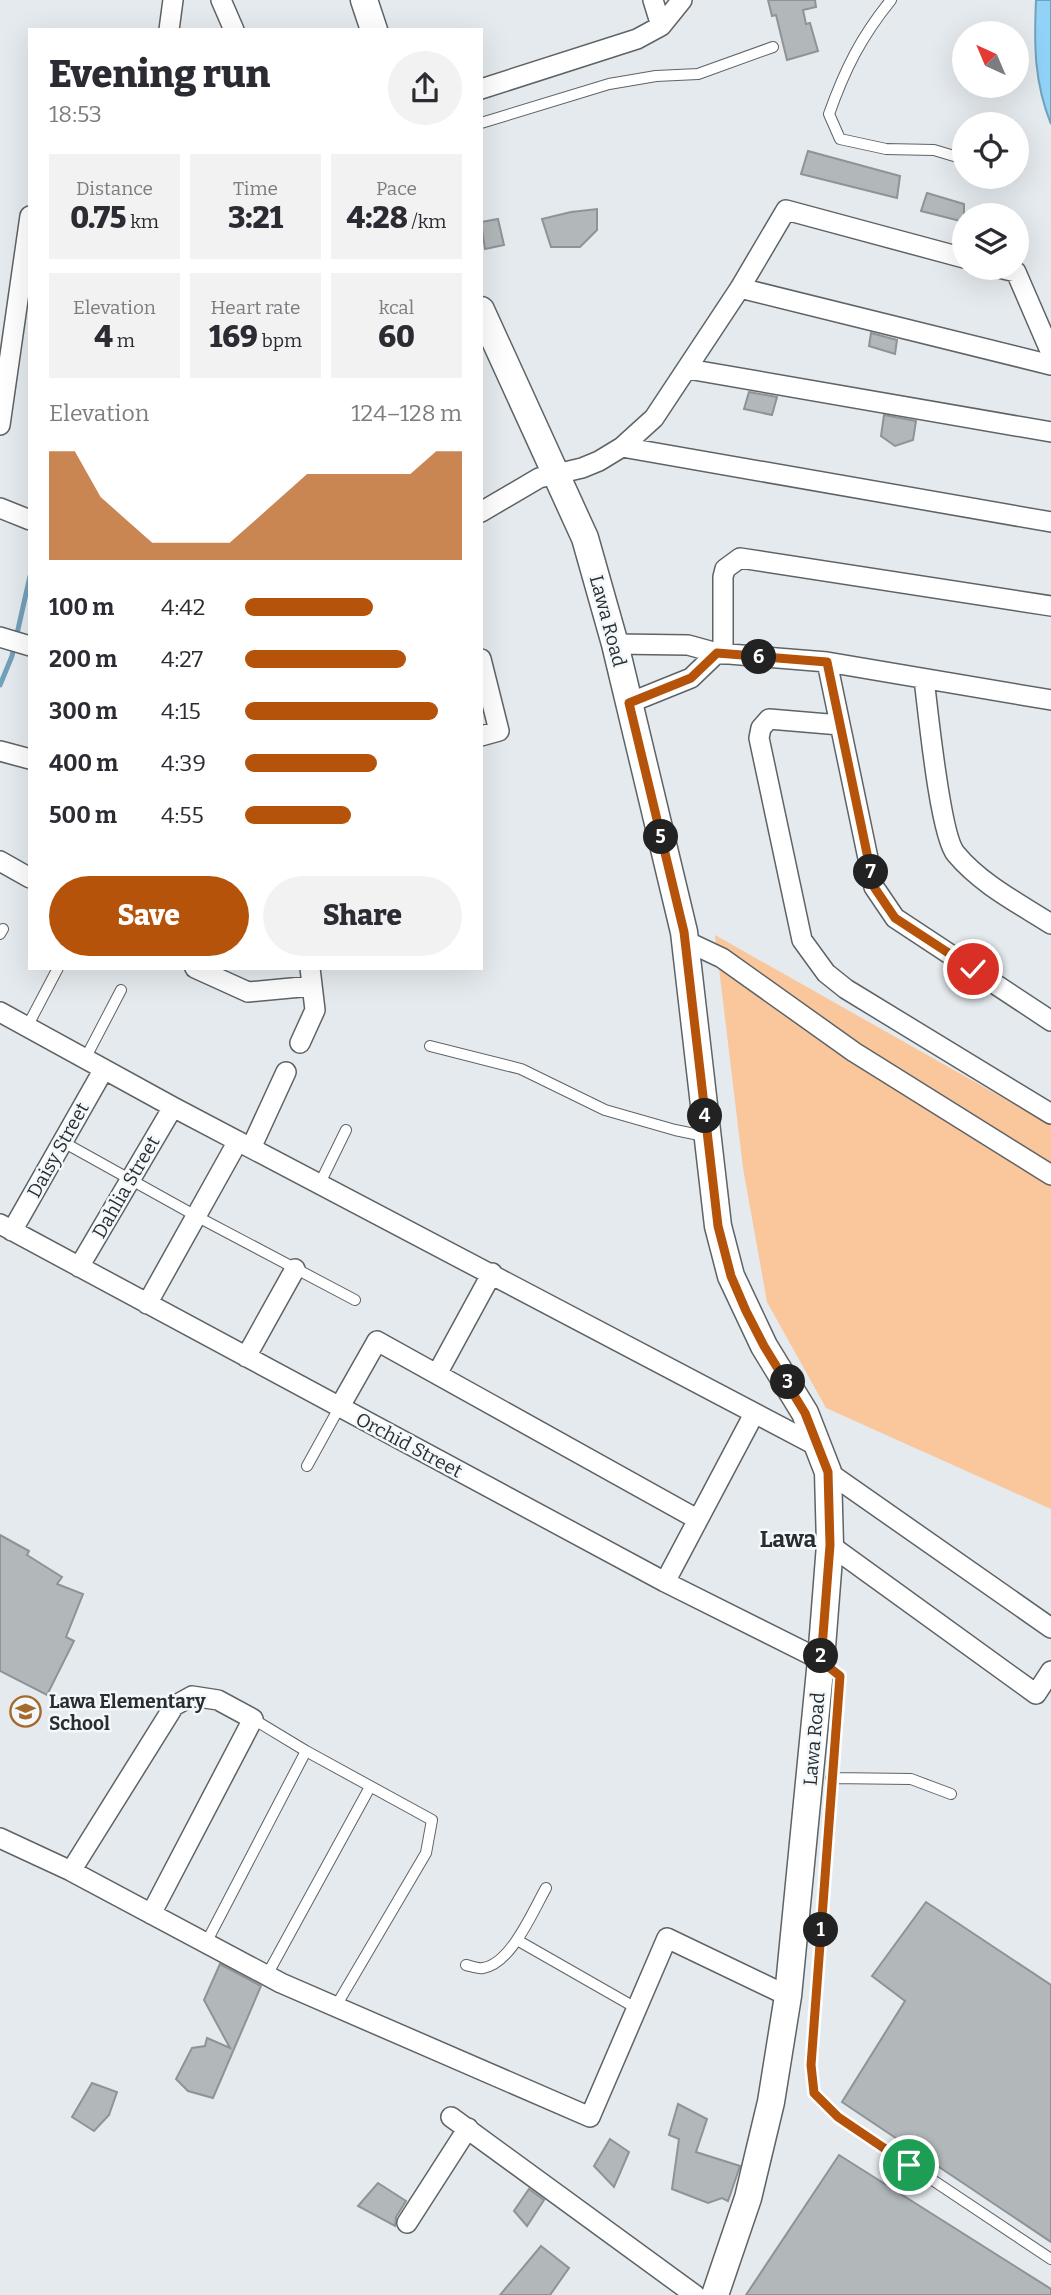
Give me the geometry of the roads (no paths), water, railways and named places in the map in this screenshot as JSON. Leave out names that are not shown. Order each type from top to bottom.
[{"type":"main road","points":[[363,0],[373,28]]},
{"type":"main road","name":"Lawa Road","points":[[483,314],[585,538],[615,645],[686,941],[718,1226],[731,1276],[764,1346],[805,1413],[823,1459],[830,1545],[788,1996],[771,2102],[748,2199],[715,2295]]},
{"type":"street","points":[[169,28],[173,0]]},
{"type":"street","points":[[221,0],[233,28]]},
{"type":"street","points":[[653,0],[661,26]]},
{"type":"street","points":[[483,88],[637,39],[661,26],[682,0]]},
{"type":"street","points":[[483,511],[539,478],[582,468],[622,447],[654,418],[740,289],[786,210],[952,255]]},
{"type":"street","points":[[0,425],[28,229]]},
{"type":"street","points":[[1019,280],[1051,353]]},
{"type":"street","points":[[740,289],[1051,365]]},
{"type":"street","points":[[688,369],[1051,432]]},
{"type":"street","points":[[622,447],[1051,522]]},
{"type":"street","points":[[0,508],[28,519]]},
{"type":"street","points":[[629,703],[691,678],[720,654],[723,577],[725,569],[740,558],[1051,606]]},
{"type":"street","points":[[0,636],[28,645]]},
{"type":"street","points":[[615,645],[688,645],[720,654],[827,662],[1051,700]]},
{"type":"street","points":[[827,662],[874,887],[895,918],[1051,1021]]},
{"type":"street","points":[[483,667],[499,731],[483,735]]},
{"type":"street","points":[[924,679],[941,806],[953,851],[985,881],[1051,924]]},
{"type":"street","points":[[840,725],[769,719],[761,728],[759,738],[802,940],[825,973],[846,989],[1051,1114]]},
{"type":"street","points":[[0,751],[28,758]]},
{"type":"street","points":[[0,861],[28,877]]},
{"type":"street","points":[[686,941],[722,958],[854,1052],[1051,1175]]},
{"type":"street","points":[[205,971],[248,992],[311,977],[315,1010],[300,1043]]},
{"type":"street","points":[[0,1012],[173,1107],[492,1273],[754,1414],[823,1459],[1051,1628]]},
{"type":"street","name":"Daisy Street","points":[[6,1227],[62,1142],[104,1069]]},
{"type":"street","points":[[147,1304],[196,1216],[245,1144],[286,1072]]},
{"type":"street","name":"Dahlia Street","points":[[79,1267],[173,1107]]},
{"type":"street","name":"Orchid Street","points":[[6,1227],[664,1582],[821,1661]]},
{"type":"street","points":[[246,1357],[295,1269]]},
{"type":"street","points":[[437,1374],[492,1273]]},
{"type":"street","points":[[339,1408],[377,1341],[697,1519]]},
{"type":"street","points":[[664,1582],[754,1414]]},
{"type":"street","points":[[830,1545],[1036,1694],[1051,1671]]},
{"type":"street","points":[[71,1871],[174,1706],[192,1696],[218,1700],[253,1719],[151,1914]]},
{"type":"street","points":[[0,1838],[71,1871],[267,1975],[590,2117],[667,1938],[788,1996]]},
{"type":"street","points":[[452,2117],[695,2295]]},
{"type":"street","points":[[407,2223],[468,2128]]},
{"type":"lane","points":[[891,0],[870,26],[841,80],[829,114],[840,139],[886,149],[934,150],[952,155]]},
{"type":"lane","points":[[483,122],[609,84],[656,76],[698,74],[773,47]]},
{"type":"lane","points":[[27,1027],[57,970]]},
{"type":"lane","points":[[85,1059],[121,990]]},
{"type":"lane","points":[[430,1046],[521,1069],[606,1110],[708,1137]]},
{"type":"lane","points":[[320,1183],[346,1130]]},
{"type":"lane","points":[[62,1142],[355,1300]]},
{"type":"lane","points":[[307,1466],[339,1408]]},
{"type":"lane","points":[[821,1661],[840,1676],[811,2065],[814,2093],[838,2117],[1051,2259]]},
{"type":"lane","points":[[253,1719],[432,1820],[426,1853],[336,2006]]},
{"type":"lane","points":[[206,1942],[306,1751]]},
{"type":"lane","points":[[831,1778],[911,1779],[951,1794]]},
{"type":"lane","points":[[267,1975],[370,1787]]},
{"type":"lane","points":[[466,1965],[482,1969],[499,1961],[517,1940],[545,1888]]},
{"type":"lane","points":[[517,1940],[636,2008]]},
{"type":"water","points":[[1036,0],[1051,0],[1051,124],[1041,93],[1036,63]]},
{"type":"waterway","points":[[0,685],[12,656],[28,585]]},
{"type":"place","name":"Lawa Elementary School","points":[[26,1712]]},
{"type":"district","name":"Lawa","points":[[788,1539]]}]
